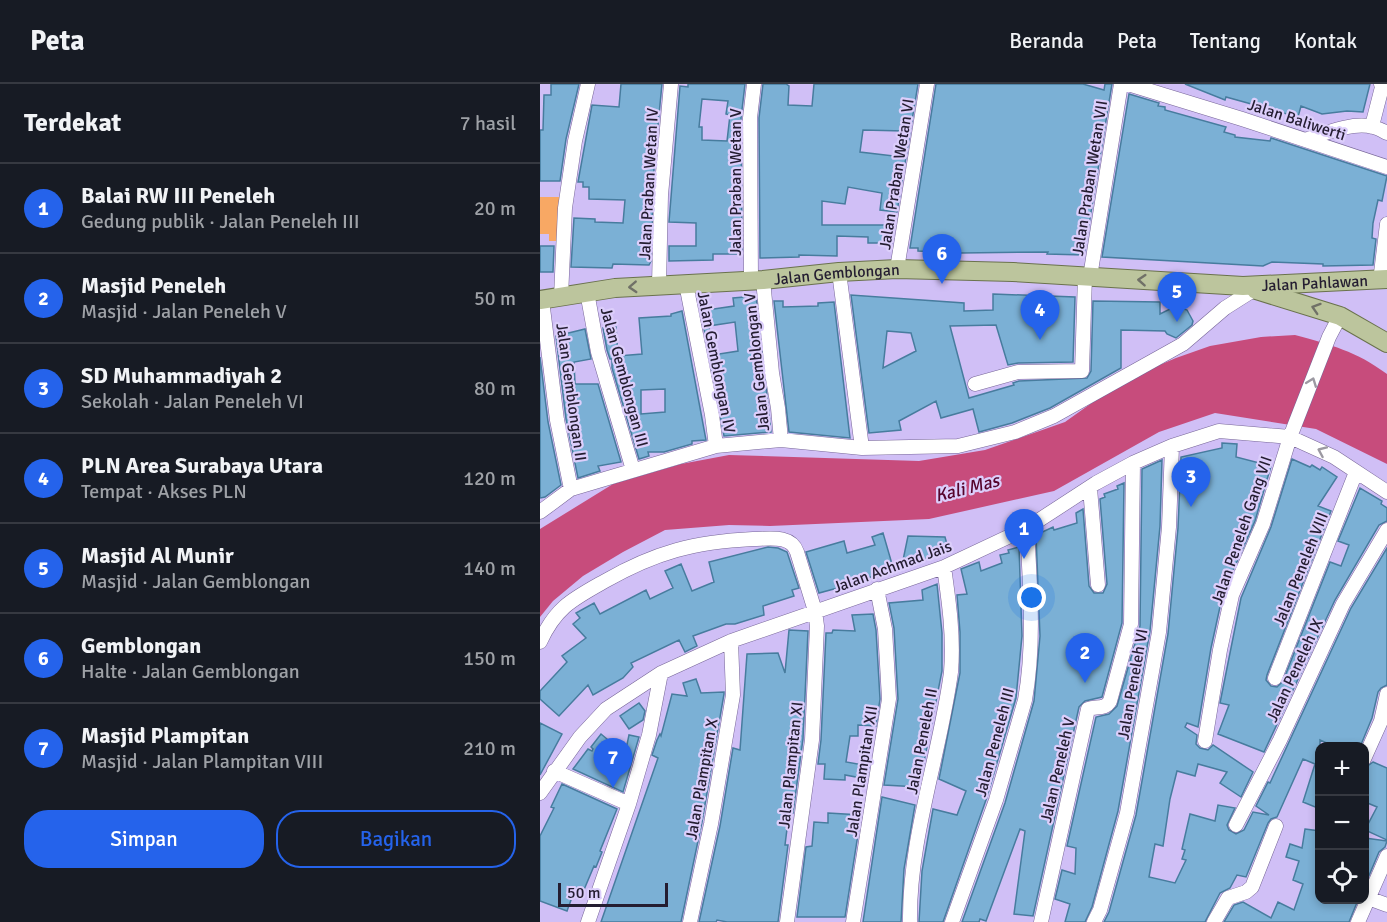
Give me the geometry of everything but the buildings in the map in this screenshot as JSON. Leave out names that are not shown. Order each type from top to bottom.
[{"type":"main road","name":"Jalan Gemblongan","points":[[541,300],[615,288],[897,269],[1013,272],[1249,288]]},
{"type":"main road","name":"Jalan Pahlawan","points":[[1249,288],[1384,280]]},
{"type":"main road","points":[[1249,288],[1340,316],[1387,343]]},
{"type":"street","points":[[561,297],[565,208],[575,141],[588,84]]},
{"type":"street","name":"Jalan Praban Wetan IV","points":[[659,285],[661,195],[671,84]]},
{"type":"street","name":"Jalan Praban Wetan V","points":[[754,84],[750,118],[757,280]]},
{"type":"street","name":"Jalan Praban Wetan VI","points":[[897,269],[927,84]]},
{"type":"street","name":"Jalan Praban Wetan VII","points":[[975,384],[1018,372],[1082,370],[1088,277],[1121,84]]},
{"type":"street","name":"Jalan Baliwerti","points":[[1128,84],[1170,91],[1387,167]]},
{"type":"street","points":[[1372,126],[1381,84]]},
{"type":"street","points":[[1305,140],[1334,130],[1372,126],[1387,133]]},
{"type":"street","points":[[1384,280],[1387,224]]},
{"type":"street","points":[[839,272],[862,448]]},
{"type":"street","name":"Jalan Gemblongan V","points":[[757,280],[781,440]]},
{"type":"street","name":"Jalan Gemblongan IV","points":[[686,284],[716,446]]},
{"type":"street","points":[[540,512],[571,489],[716,446],[781,440],[862,448],[958,446],[1015,432],[1054,416],[1183,344],[1249,288]]},
{"type":"street","name":"Jalan Gemblongan III","points":[[587,292],[598,352],[633,470]]},
{"type":"street","name":"Jalan Gemblongan II","points":[[541,300],[557,420],[571,489]]},
{"type":"street","name":"Jalan Peneleh Gang VII","points":[[1205,741],[1232,595],[1263,524],[1292,432],[1329,337],[1340,316]]},
{"type":"street","name":"Jalan Achmad Jais","points":[[540,794],[580,737],[606,709],[661,673],[730,641],[944,567],[1027,528],[1133,463],[1172,446],[1219,431],[1292,432],[1387,492]]},
{"type":"street","name":"Jalan Peneleh VI","points":[[1094,922],[1100,910],[1127,813],[1159,632],[1169,527],[1172,446]]},
{"type":"street","name":"Jalan Peneleh V","points":[[1041,922],[1088,710],[1108,705],[1110,701],[1131,624],[1133,463]]},
{"type":"street","name":"Jalan Peneleh VIII","points":[[1275,678],[1356,472]]},
{"type":"street","points":[[1090,488],[1098,585]]},
{"type":"street","name":"Jalan Peneleh III","points":[[952,922],[996,801],[1025,700],[1031,602],[1027,528]]},
{"type":"street","name":"Jalan Peneleh IX","points":[[1236,825],[1280,740],[1343,604],[1387,530]]},
{"type":"street","name":"Jalan Plampitan XI","points":[[540,642],[557,612],[575,598],[633,565],[668,551],[724,540],[773,538],[784,539],[792,543],[797,552],[815,611],[817,626],[812,740],[787,922]]},
{"type":"street","name":"Jalan Peneleh II","points":[[910,922],[909,895],[951,672],[950,605],[944,567]]},
{"type":"street","name":"Jalan Plampitan XII","points":[[853,922],[889,699],[885,629],[877,589]]},
{"type":"street","name":"Jalan Plampitan X","points":[[690,922],[711,824],[733,695],[730,641]]},
{"type":"street","points":[[588,922],[629,804],[649,735],[661,673]]},
{"type":"street","points":[[1369,750],[1381,721],[1387,694]]},
{"type":"street","points":[[554,771],[629,804]]},
{"type":"street","points":[[1214,922],[1228,898],[1246,892],[1252,887],[1276,825]]},
{"type":"street","points":[[1369,896],[1387,856]]},
{"type":"street","points":[[1369,898],[1387,905]]},
{"type":"street","points":[[1358,922],[1366,904]]},
{"type":"shaded area","points":[[540,197],[571,197],[570,241],[549,241],[549,234],[540,234]]},
{"type":"water","name":"Kali Mas","points":[[1295,335],[1354,354],[1387,374],[1387,464],[1316,429],[1215,413],[1159,432],[1054,491],[929,519],[770,526],[729,525],[665,530],[583,576],[553,601],[540,617],[540,529],[613,484],[681,464],[729,455],[919,461],[985,450],[1065,422],[1124,380],[1176,358],[1210,346],[1261,337]]},
{"type":"place","name":"Gemblongan","points":[[942,284]]},
{"type":"place","name":"Masjid Al Munir","points":[[1177,322]]},
{"type":"place","name":"PLN Area Surabaya Utara","points":[[1040,340]]},
{"type":"place","name":"SD Muhammadiyah 2","points":[[1191,507]]},
{"type":"place","name":"Balai RW III Peneleh","points":[[1024,559]]},
{"type":"place","name":"Masjid Peneleh","points":[[1085,683]]},
{"type":"place","name":"Masjid Plampitan","points":[[613,788]]}]
